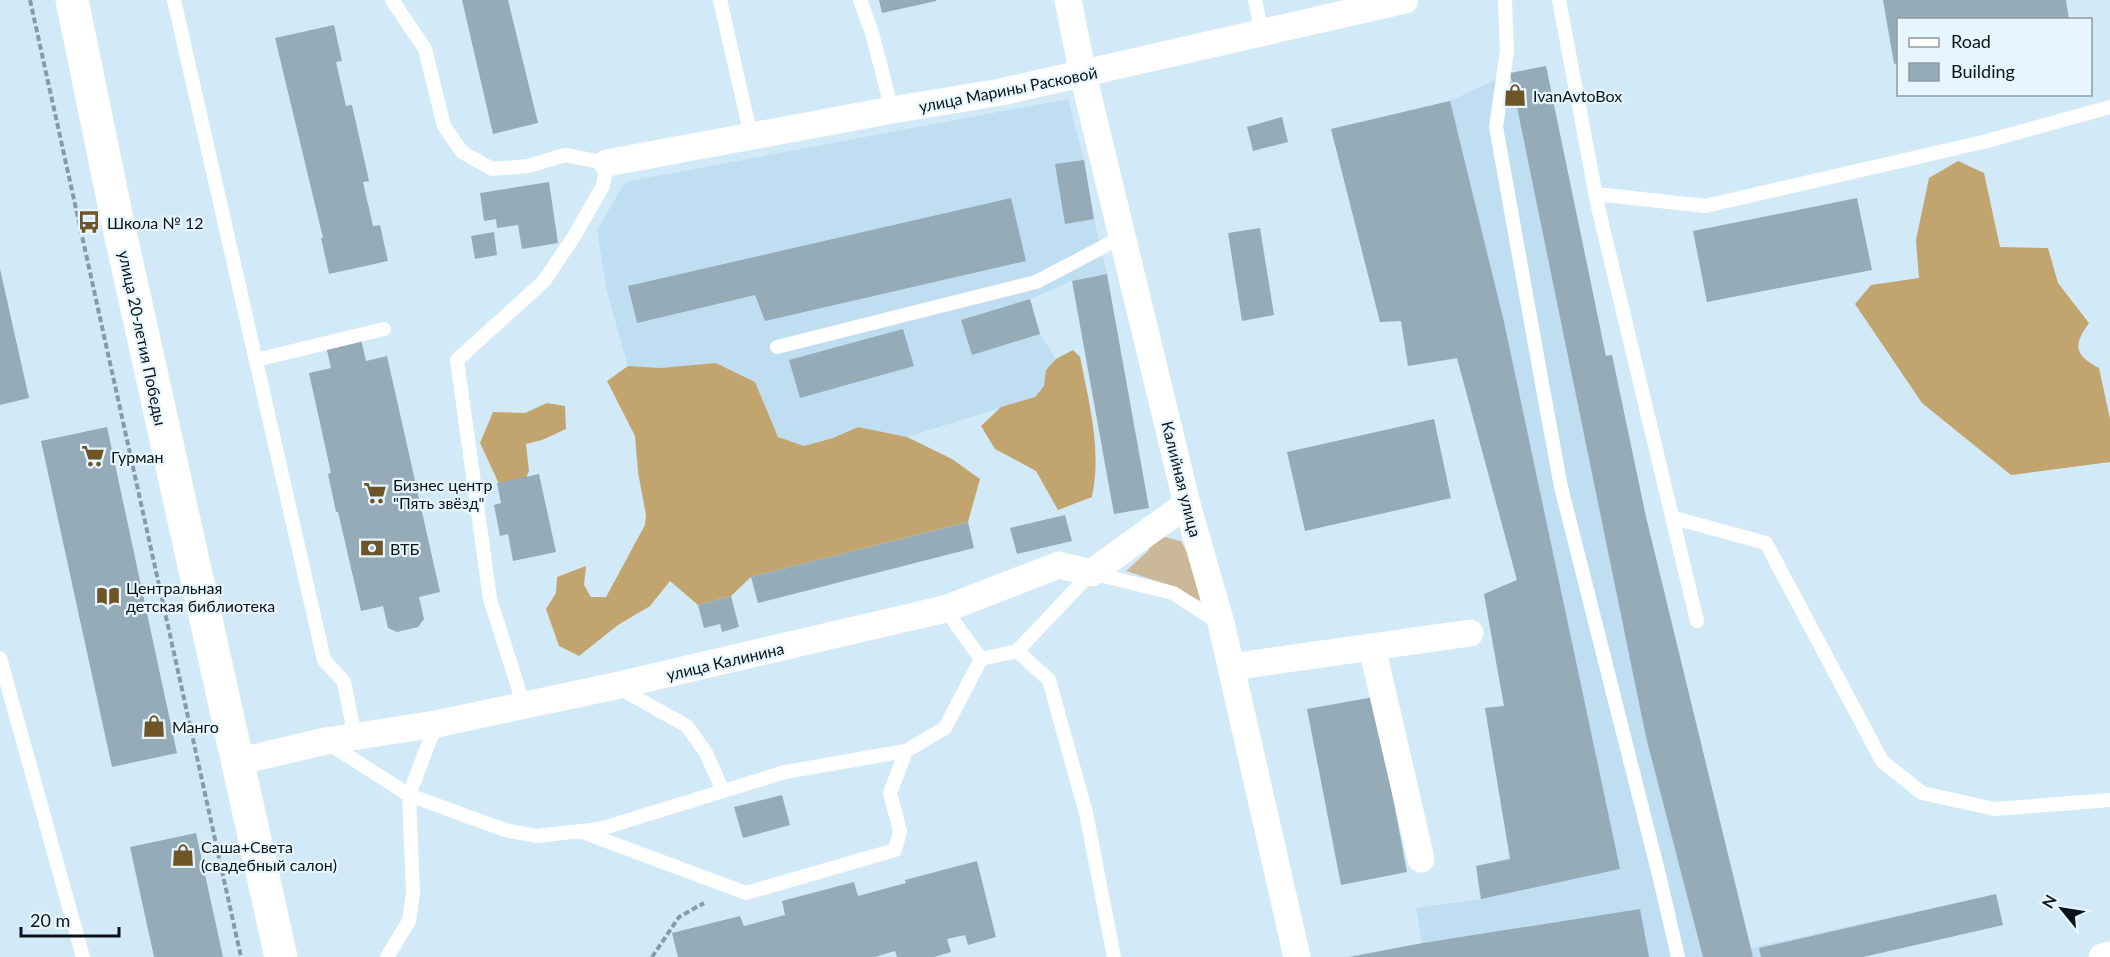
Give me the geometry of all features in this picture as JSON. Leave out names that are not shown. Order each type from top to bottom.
[{"type":"main road","name":"улица 20-летия Победы","points":[[72,0],[116,214],[280,957]]},
{"type":"street","name":"Калийная улица","points":[[1068,0],[1083,75],[1187,504],[1221,624],[1297,957]]},
{"type":"street","name":"улица Марины Расковой","points":[[608,163],[1002,92],[1405,0]]},
{"type":"street","points":[[1091,573],[1187,504]]},
{"type":"street","name":"улица Калинина","points":[[236,762],[326,741],[436,724],[615,686],[945,609],[1059,565],[1091,573]]},
{"type":"street","points":[[1231,667],[1470,633]]},
{"type":"street","points":[[1372,647],[1421,859]]},
{"type":"street","points":[[2102,957],[2110,956]]},
{"type":"lane","points":[[174,0],[324,660],[344,682],[355,737]]},
{"type":"lane","points":[[392,0],[425,49],[444,126],[462,152],[492,169],[528,166],[565,155],[608,163],[603,186],[573,238],[544,280],[457,360],[490,599],[524,705]]},
{"type":"lane","points":[[720,0],[750,136]]},
{"type":"lane","points":[[860,0],[872,33],[892,110]]},
{"type":"lane","points":[[1255,0],[1262,33]]},
{"type":"lane","points":[[1505,0],[1507,51],[1496,127],[1553,444],[1561,487],[1678,957]]},
{"type":"lane","points":[[1559,0],[1596,194],[1697,621]]},
{"type":"lane","points":[[1596,194],[1705,206],[1983,142],[2110,107]]},
{"type":"lane","points":[[777,347],[1036,282],[1122,237]]},
{"type":"lane","points":[[256,360],[384,329]]},
{"type":"lane","points":[[1674,518],[1766,543],[1882,761],[1922,793],[1995,809],[2110,800]]},
{"type":"lane","points":[[326,741],[409,795],[505,830],[536,836],[600,829],[785,772],[906,751],[945,728],[981,659],[1017,651],[1091,573],[1173,593],[1221,624]]},
{"type":"lane","points":[[945,609],[981,659]]},
{"type":"lane","points":[[1017,651],[1049,680],[1086,813],[1114,957]]},
{"type":"lane","points":[[0,658],[83,957]]},
{"type":"lane","points":[[615,686],[687,726],[706,753],[723,791]]},
{"type":"lane","points":[[387,957],[409,921],[413,893],[409,795],[436,724]]},
{"type":"lane","points":[[580,831],[746,893],[895,850],[900,831],[890,793],[906,751]]},
{"type":"path","points":[[30,0],[242,957]]},
{"type":"path","points":[[652,957],[679,917],[705,903],[746,893]]},
{"type":"shaded area","points":[[1546,66],[1605,356],[1612,355],[1646,517],[1751,948],[1996,894],[2003,925],[1863,957],[1344,957],[1422,943],[1416,908],[1480,899],[1476,866],[1510,858],[1485,708],[1504,706],[1484,594],[1517,580],[1457,359],[1408,366],[1401,321],[1380,322],[1331,129],[1450,101],[1510,73]]},
{"type":"shaded area","points":[[1068,99],[1084,160],[1094,219],[1107,274],[1072,281],[1030,299],[1040,334],[1056,359],[1046,370],[1044,386],[1035,397],[907,437],[858,427],[833,438],[804,446],[778,437],[755,382],[717,363],[660,368],[628,366],[607,292],[597,230],[625,182]]},
{"type":"shaded area","points":[[1958,161],[1984,173],[2000,247],[2048,248],[2058,283],[2089,323],[2080,337],[2079,349],[2085,359],[2099,368],[2110,419],[2110,462],[2011,475],[1922,403],[1855,304],[1871,285],[1919,278],[1916,240],[1929,178]]},
{"type":"shaded area","points":[[1073,350],[1080,357],[1090,409],[1095,444],[1095,479],[1092,497],[1058,510],[1036,471],[995,449],[981,426],[1001,407],[1035,397],[1044,386],[1046,370],[1056,359]]},
{"type":"shaded area","points":[[716,363],[755,382],[778,437],[804,446],[833,438],[858,427],[907,437],[952,459],[980,479],[968,522],[751,577],[731,596],[698,605],[670,581],[650,606],[618,625],[579,656],[559,646],[546,609],[556,593],[557,577],[586,566],[584,585],[591,597],[606,597],[645,525],[646,515],[638,472],[635,436],[607,381],[628,366],[660,368]]},
{"type":"shaded area","points":[[547,403],[565,406],[566,429],[542,440],[526,444],[529,471],[520,491],[500,486],[480,443],[493,412],[525,413]]},
{"type":"shaded area","points":[[1165,537],[1181,541],[1190,558],[1201,601],[1169,585],[1126,571],[1148,551],[1156,538]]},
{"type":"building","points":[[462,0],[508,0],[538,123],[493,134]]},
{"type":"building","points":[[879,0],[936,0],[936,1],[882,13]]},
{"type":"building","points":[[1883,0],[2066,0],[2069,18],[1897,18],[1897,63],[1894,64]]},
{"type":"building","points":[[334,25],[342,61],[336,62],[346,106],[352,105],[369,181],[363,182],[373,226],[380,225],[388,261],[329,274],[321,238],[323,238],[275,38]]},
{"type":"building","points":[[1546,66],[1606,356],[1612,355],[1646,517],[1753,956],[1751,957],[1703,957],[1646,737],[1510,73]]},
{"type":"building","points":[[1450,101],[1504,322],[1620,869],[1481,899],[1476,866],[1510,859],[1485,708],[1504,706],[1484,594],[1517,580],[1457,358],[1408,366],[1401,321],[1380,322],[1331,129]]},
{"type":"building","points":[[1282,117],[1288,142],[1253,151],[1247,127]]},
{"type":"building","points":[[1084,160],[1094,219],[1065,224],[1055,164]]},
{"type":"building","points":[[549,182],[558,243],[522,249],[518,225],[497,228],[496,219],[484,221],[480,193]]},
{"type":"building","points":[[1011,198],[1026,261],[765,321],[755,295],[637,323],[628,286]]},
{"type":"building","points":[[1857,198],[1872,270],[1707,302],[1693,231]]},
{"type":"building","points":[[1260,228],[1274,315],[1242,321],[1228,233]]},
{"type":"building","points":[[494,232],[497,255],[475,259],[471,236]]},
{"type":"building","points":[[0,269],[29,398],[0,405]]},
{"type":"building","points":[[1107,274],[1149,508],[1114,514],[1072,281]]},
{"type":"building","points":[[1030,299],[1040,334],[972,355],[961,320]]},
{"type":"building","points":[[903,329],[914,366],[800,398],[789,360]]},
{"type":"building","name":"Бизнес центр \"Пять звёзд\"","points":[[361,339],[366,361],[387,356],[440,592],[419,597],[424,619],[418,627],[397,632],[388,628],[383,606],[361,611],[338,512],[336,512],[328,474],[331,473],[309,373],[331,368],[326,346]]},
{"type":"building","points":[[1434,419],[1451,498],[1305,531],[1287,452]]},
{"type":"building","points":[[107,427],[177,753],[112,767],[41,441]]},
{"type":"building","points":[[539,474],[556,552],[513,561],[508,534],[500,536],[494,505],[501,503],[497,483]]},
{"type":"building","points":[[1065,515],[1072,541],[1017,554],[1010,528]]},
{"type":"building","points":[[968,522],[974,548],[758,603],[751,577]]},
{"type":"building","points":[[731,596],[739,627],[722,632],[720,624],[704,628],[698,605]]},
{"type":"building","points":[[1374,697],[1407,872],[1341,885],[1307,709]]},
{"type":"building","points":[[782,795],[790,825],[743,838],[734,807]]},
{"type":"building","points":[[196,833],[223,957],[154,957],[130,847]]},
{"type":"building","points":[[977,861],[996,937],[968,945],[965,935],[947,939],[951,952],[934,957],[897,957],[895,951],[875,957],[678,957],[672,933],[740,916],[744,926],[785,915],[782,901],[854,882],[858,896],[906,883],[905,880]]},
{"type":"building","points":[[1996,894],[2003,925],[1863,957],[1761,957],[1759,948]]},
{"type":"building","points":[[1640,909],[1649,957],[1350,957],[1423,943]]},
{"type":"place","name":"IvanAvtoBox","points":[[1515,95]]},
{"type":"place","name":"Школа № 12","points":[[89,222]]},
{"type":"place","name":"Гурман","points":[[93,456]]},
{"type":"place","name":"Бизнес центр \"Пять звёзд\"","points":[[375,493]]},
{"type":"place","name":"ВТБ","points":[[372,548]]},
{"type":"place","name":"Центральная детская библиотека","points":[[108,596]]},
{"type":"place","name":"Манго","points":[[154,726]]},
{"type":"place","name":"Саша+Света (свадебный салон)","points":[[183,855]]}]
